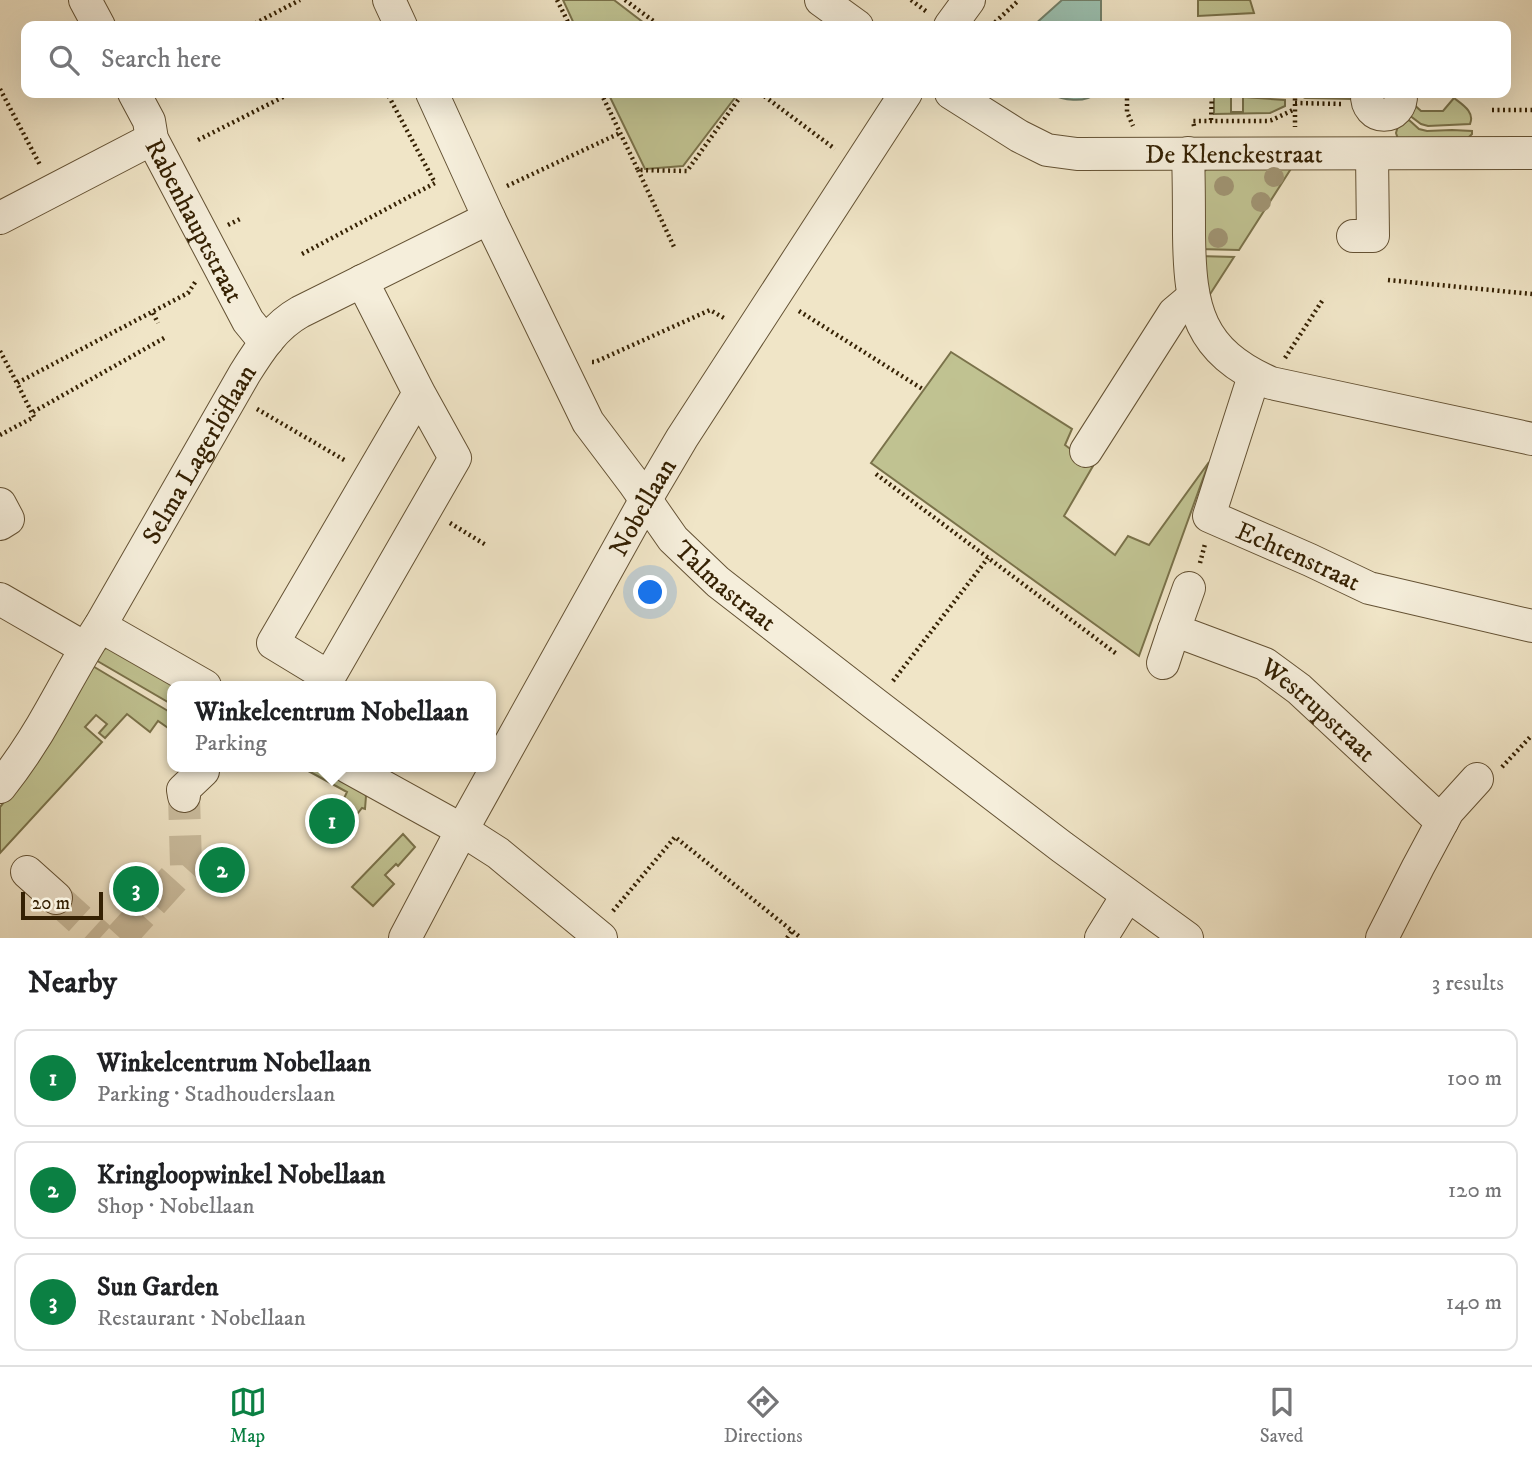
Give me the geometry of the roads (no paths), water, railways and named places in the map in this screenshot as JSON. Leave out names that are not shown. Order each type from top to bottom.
[{"type":"street","points":[[85,0],[96,21]]},
{"type":"street","points":[[389,0],[399,21]]},
{"type":"street","points":[[821,0],[850,21]]},
{"type":"street","points":[[943,21],[969,0]]},
{"type":"street","name":"Rabenhauptstraat","points":[[137,98],[149,121],[152,139],[248,321],[268,340]]},
{"type":"street","name":"Talmastraat","points":[[434,98],[484,208],[588,422],[673,538],[718,582],[1127,896],[1187,938]]},
{"type":"street","name":"Nobellaan","points":[[496,769],[682,438],[903,98]]},
{"type":"street","name":"De Klenckestraat","points":[[959,98],[1019,136],[1047,150],[1076,154],[1532,153]]},
{"type":"street","points":[[1353,236],[1373,236],[1379,100]]},
{"type":"street","points":[[0,218],[152,139]]},
{"type":"street","points":[[1188,153],[1193,297],[1198,314],[1213,342],[1237,365],[1262,379],[1532,439]]},
{"type":"street","name":"Selma Lagerlöflaan","points":[[0,787],[22,758],[50,712],[245,373],[268,340],[290,317],[362,281],[484,208]]},
{"type":"street","points":[[362,281],[455,458],[329,677],[273,643],[419,393]]},
{"type":"street","points":[[1086,451],[1174,313],[1193,297]]},
{"type":"street","name":"Echtenstraat","points":[[1262,379],[1209,516],[1369,588],[1532,626]]},
{"type":"street","points":[[0,504],[8,519],[0,524]]},
{"type":"street","points":[[1163,663],[1189,588]]},
{"type":"street","points":[[0,599],[193,681]]},
{"type":"street","name":"Westrupstraat","points":[[1174,630],[1265,664],[1279,674],[1299,689],[1442,822]]},
{"type":"street","points":[[184,796],[183,790],[202,772]]},
{"type":"street","points":[[357,772],[499,853],[598,935]]},
{"type":"street","name":"Nobellaan","points":[[405,938],[494,772]]},
{"type":"street","points":[[1382,938],[1448,811],[1478,779]]},
{"type":"street","points":[[27,872],[56,898]]},
{"type":"street","points":[[1101,938],[1127,896]]},
{"type":"tunnel","points":[[120,938],[186,865],[184,796]]},
{"type":"tunnel","points":[[56,898],[100,938]]},
{"type":"place","name":"Winkelcentrum Nobellaan","points":[[332,821]]},
{"type":"place","name":"Kringloopwinkel Nobellaan","points":[[222,870]]},
{"type":"place","name":"Sun Garden","points":[[136,889]]}]
